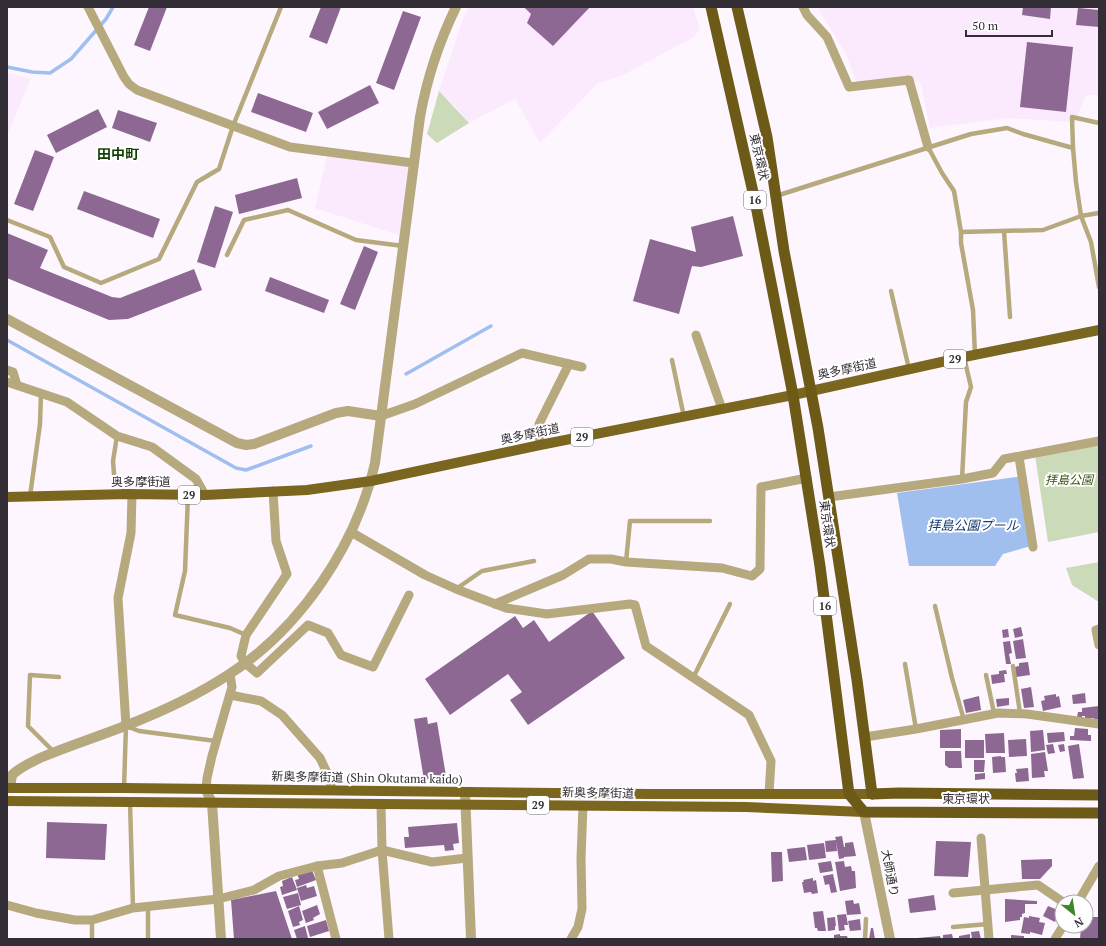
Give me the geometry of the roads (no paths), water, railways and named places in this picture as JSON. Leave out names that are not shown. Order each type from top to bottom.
[{"type":"highway","name":"東京環状","points":[[711,7],[755,201],[793,395],[820,566],[849,794]]},
{"type":"highway","name":"東京環状","points":[[737,7],[767,137],[784,251],[811,390],[829,497],[865,737],[872,794],[1099,795]]},
{"type":"highway","points":[[849,794],[864,812],[872,794]]},
{"type":"highway","name":"東京環状","points":[[864,812],[1099,813]]},
{"type":"main road","name":"奥多摩街道","points":[[7,497],[130,494],[205,495],[306,490],[371,481],[540,445],[793,395],[964,357],[1099,330]]},
{"type":"main road","name":"新奥多摩街道 (Shin Okutama kaido)","points":[[8,788],[769,794]]},
{"type":"main road","name":"29","points":[[769,794],[872,794]]},
{"type":"main road","name":"29","points":[[7,801],[212,803]]},
{"type":"main road","name":"新奥多摩街道","points":[[212,803],[746,807],[864,812]]},
{"type":"street","points":[[88,7],[124,77],[133,87],[290,147],[413,163]]},
{"type":"street","points":[[8,788],[12,775],[25,766],[54,752],[126,726],[189,698],[230,674],[268,644],[301,611],[333,565],[351,532],[371,481],[375,463],[420,117],[427,83],[436,54],[456,7]]},
{"type":"street","points":[[803,7],[807,15],[827,38],[849,87],[909,80],[928,147]]},
{"type":"street","points":[[7,319],[237,444],[246,445],[254,444],[340,412],[355,412],[381,416],[415,404],[522,353],[582,367]]},
{"type":"street","points":[[696,335],[722,409]]},
{"type":"street","points":[[540,445],[539,424],[569,364]]},
{"type":"street","points":[[7,370],[13,372],[17,386]]},
{"type":"street","points":[[7,382],[68,402],[117,436],[152,447],[196,479],[205,495]]},
{"type":"street","points":[[829,497],[962,479],[993,473],[1004,459],[1099,441]]},
{"type":"street","points":[[1019,456],[1033,547]]},
{"type":"street","points":[[496,604],[563,575],[589,559],[611,559],[626,562],[722,568],[752,576],[760,570],[761,487],[807,478]]},
{"type":"street","points":[[273,491],[276,541],[287,574],[246,635],[241,656],[257,673],[308,625],[328,633],[341,655],[373,667],[408,595]]},
{"type":"street","points":[[126,726],[118,598],[131,533],[130,494]]},
{"type":"street","points":[[351,532],[411,567],[456,589],[506,608],[547,614],[630,604],[635,606],[646,646],[749,715],[771,761],[769,794]]},
{"type":"street","points":[[1099,629],[1096,630],[1099,645]]},
{"type":"street","points":[[221,939],[212,803],[206,790],[207,778],[216,741],[232,687],[230,674]]},
{"type":"street","points":[[230,695],[262,701],[282,715],[320,758],[329,778],[332,790]]},
{"type":"street","points":[[865,737],[994,714],[1020,713],[1099,724]]},
{"type":"street","points":[[465,792],[471,939]]},
{"type":"street","points":[[381,804],[382,850],[389,939]]},
{"type":"street","points":[[571,939],[578,927],[582,909],[581,858],[583,806]]},
{"type":"street","name":"大師通り","points":[[864,812],[890,939]]},
{"type":"street","points":[[981,838],[989,939]]},
{"type":"street","points":[[7,905],[36,913],[75,920],[92,920],[133,908],[218,899],[254,890],[279,876],[317,866],[342,862],[382,850],[432,862],[467,858]]},
{"type":"street","points":[[317,866],[336,939]]},
{"type":"street","points":[[1083,894],[1099,866]]},
{"type":"street","points":[[953,893],[1038,885],[1054,896]]},
{"type":"lane","points":[[7,220],[50,237],[64,267],[101,283],[159,259],[197,182],[219,170],[233,126],[281,7]]},
{"type":"lane","points":[[1099,122],[1072,117],[1076,182],[1081,216],[1091,242],[1099,287]]},
{"type":"lane","points":[[776,196],[971,134],[1007,128],[1073,148]]},
{"type":"lane","points":[[928,147],[954,191],[961,232],[961,243],[973,310],[975,355]]},
{"type":"lane","points":[[227,255],[244,220],[288,210],[356,240],[403,246]]},
{"type":"lane","points":[[961,232],[1043,230],[1081,216],[1099,213]]},
{"type":"lane","points":[[1004,231],[1010,317]]},
{"type":"lane","points":[[891,291],[909,369]]},
{"type":"lane","points":[[962,479],[966,402],[971,387],[964,357]]},
{"type":"lane","points":[[672,360],[684,417]]},
{"type":"lane","points":[[30,496],[40,424],[41,393]]},
{"type":"lane","points":[[117,436],[113,461],[114,474],[130,494]]},
{"type":"lane","points":[[188,495],[185,571],[175,615],[230,628],[246,635]]},
{"type":"lane","points":[[626,562],[630,520],[710,521]]},
{"type":"lane","points":[[456,589],[482,571],[534,561]]},
{"type":"lane","points":[[693,678],[730,604]]},
{"type":"lane","points":[[935,606],[952,678],[964,720]]},
{"type":"lane","points":[[905,664],[916,729]]},
{"type":"lane","points":[[1013,666],[1020,713]]},
{"type":"lane","points":[[54,752],[28,726],[30,675],[59,678]]},
{"type":"lane","points":[[986,675],[994,714]]},
{"type":"lane","points":[[124,788],[126,726],[139,731],[216,741]]},
{"type":"lane","points":[[130,802],[133,908]]},
{"type":"lane","points":[[148,907],[148,939]]},
{"type":"lane","points":[[865,939],[866,919]]},
{"type":"lane","points":[[92,920],[92,939]]},
{"type":"lane","points":[[954,927],[988,924]]},
{"type":"water","name":"拝島公園プール","points":[[1023,476],[1031,546],[1003,554],[995,566],[909,566],[897,493]]},
{"type":"waterway","points":[[7,67],[32,72],[50,73],[71,59],[106,19],[113,7]]},
{"type":"waterway","points":[[406,374],[491,326]]},
{"type":"waterway","points":[[7,340],[236,468],[246,470],[311,446]]},
{"type":"district","name":"田中町","points":[[118,154]]},
{"type":"park label","name":"拝島公園","points":[[1069,480]]}]
